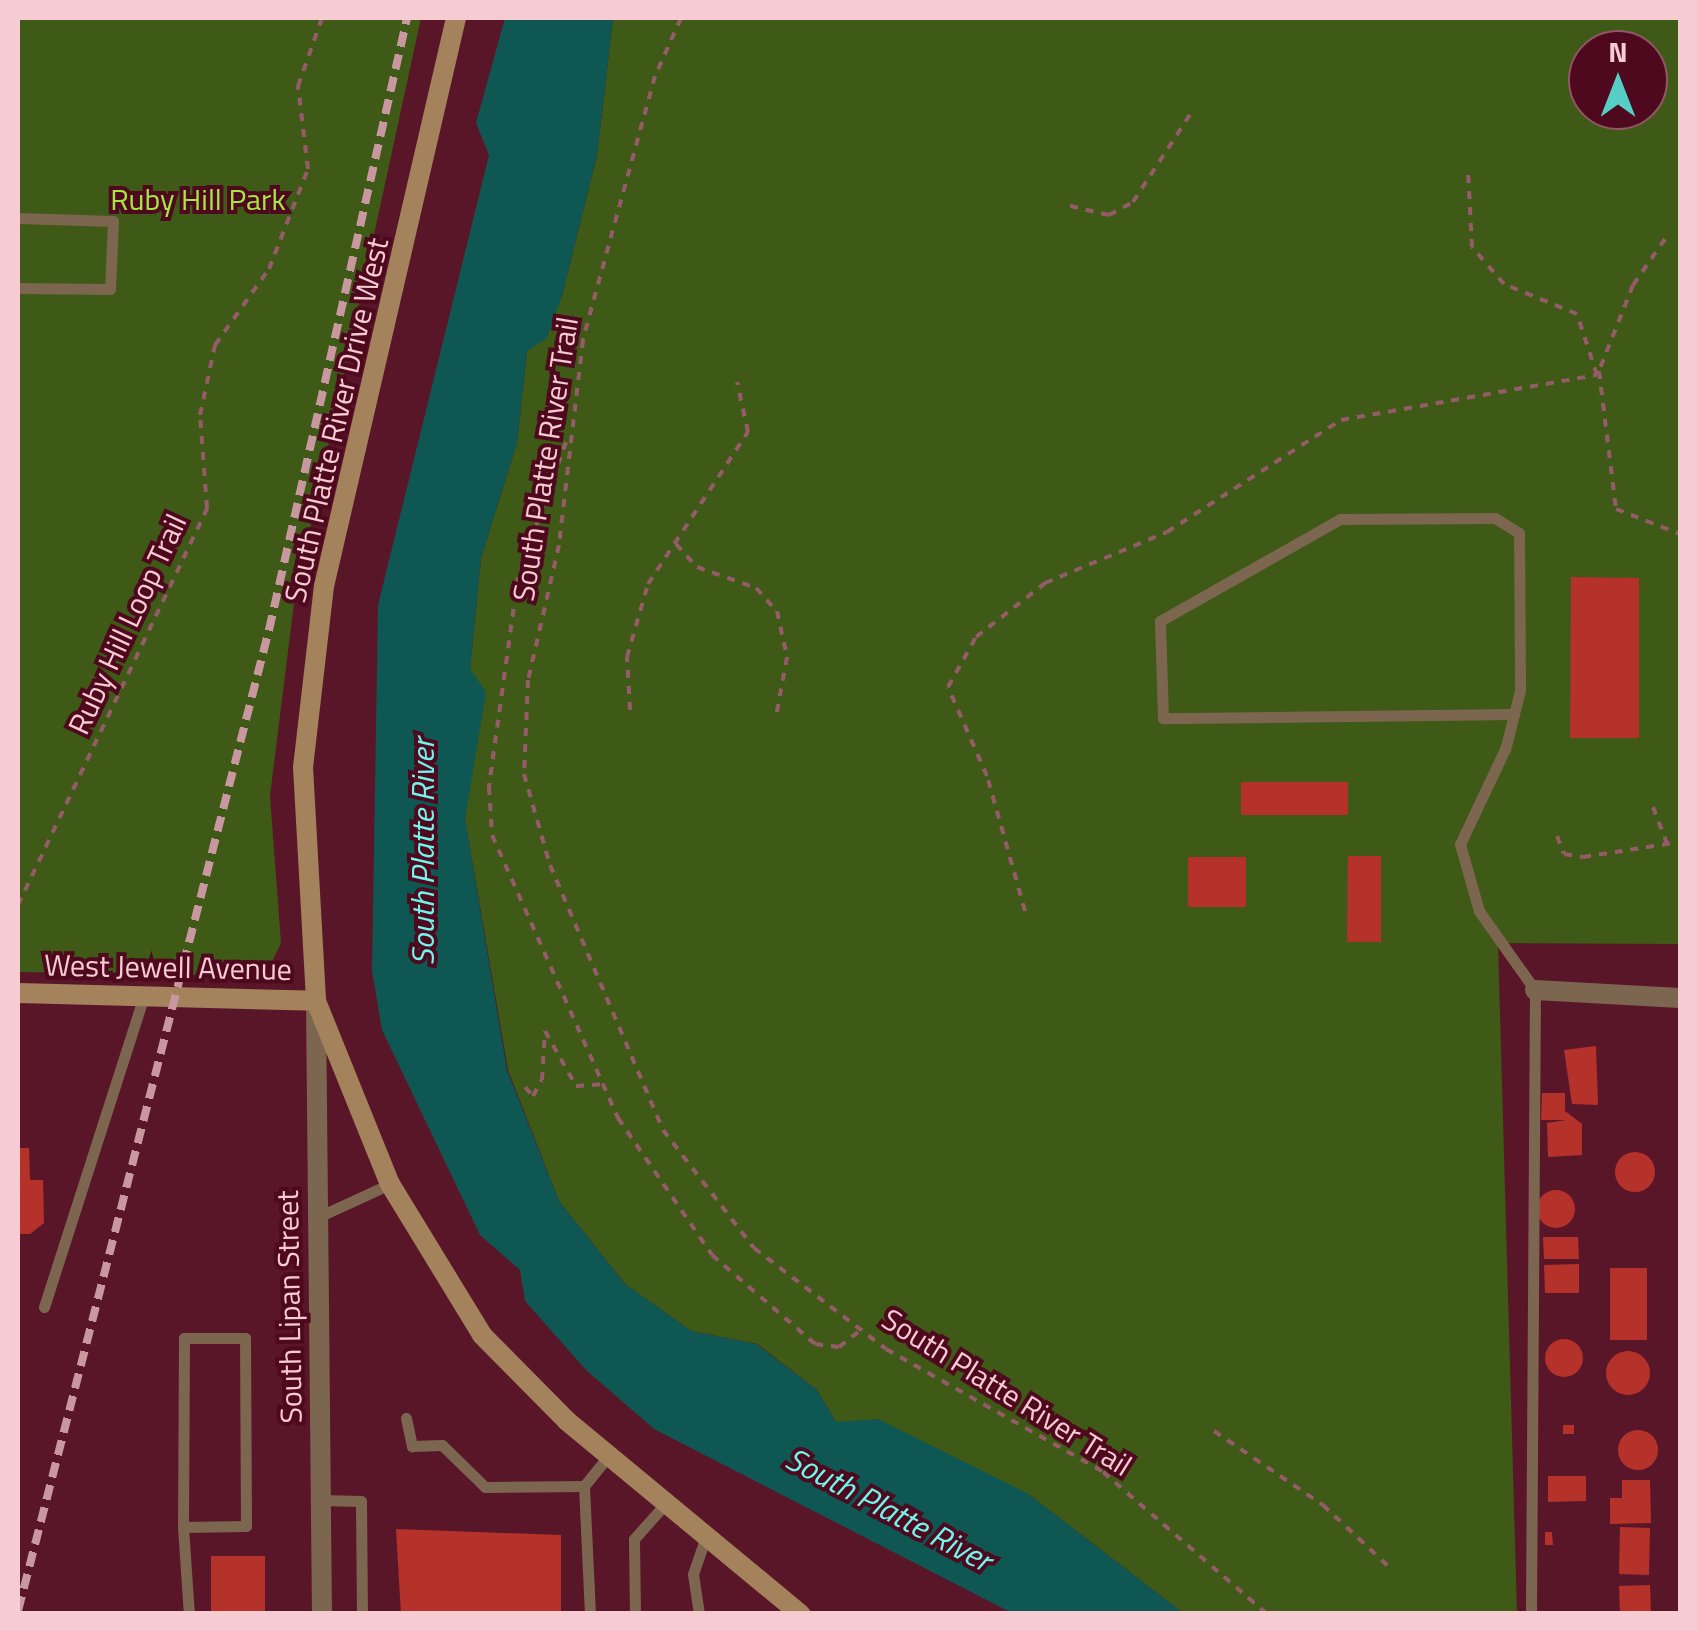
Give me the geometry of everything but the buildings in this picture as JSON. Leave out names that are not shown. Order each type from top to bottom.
[{"type":"street","name":"South Platte River Drive West","points":[[456,18],[324,586],[303,766],[316,1001],[390,1184],[482,1335],[608,1456],[800,1614]]},
{"type":"street","points":[[1535,990],[1680,998]]},
{"type":"street","name":"West Jewell Avenue","points":[[18,993],[316,1001]]},
{"type":"street","name":"South Lipan Street","points":[[316,1001],[322,1614]]},
{"type":"lane","points":[[18,218],[112,221],[110,289],[18,288]]},
{"type":"lane","points":[[1514,714],[1163,718],[1160,621],[1340,519],[1496,518],[1519,533],[1514,714],[1460,844],[1479,911],[1535,990],[1531,1614]]},
{"type":"lane","points":[[44,1307],[144,995]]},
{"type":"lane","points":[[318,1217],[390,1184]]},
{"type":"lane","points":[[183,1527],[246,1526],[245,1338],[184,1338],[183,1527],[190,1614]]},
{"type":"lane","points":[[406,1418],[412,1446],[442,1445],[486,1487],[584,1486]]},
{"type":"lane","points":[[590,1614],[584,1486],[608,1456]]},
{"type":"lane","points":[[320,1500],[361,1501],[362,1614]]},
{"type":"lane","points":[[635,1614],[634,1539],[666,1504]]},
{"type":"lane","points":[[699,1614],[693,1574],[706,1537]]},
{"type":"path","name":"Ruby Hill Loop Trail","points":[[18,905],[207,508],[200,416],[215,345],[269,269],[308,168],[298,86],[322,18]]},
{"type":"path","name":"South Platte River Trail","points":[[680,18],[655,76],[588,322],[568,440],[560,545],[523,729],[524,774],[550,865],[662,1130],[754,1248],[862,1330],[1103,1472],[1267,1614]]},
{"type":"path","points":[[1070,206],[1109,215],[1133,202],[1192,110]]},
{"type":"path","points":[[1468,170],[1476,254],[1504,284],[1577,314],[1599,371],[1616,509],[1680,534]]},
{"type":"path","points":[[1599,371],[1634,285],[1665,239]]},
{"type":"path","points":[[1025,911],[992,790],[948,688],[976,636],[1045,582],[1166,532],[1341,420],[1493,399],[1599,371]]},
{"type":"path","points":[[630,710],[635,622],[675,542],[748,432],[737,382]]},
{"type":"path","points":[[568,440],[518,577],[489,786],[492,835],[602,1084],[712,1255],[816,1344],[839,1347],[862,1330]]},
{"type":"path","points":[[675,542],[689,562],[746,582],[777,612],[786,657],[776,717]]},
{"type":"path","points":[[1653,808],[1667,844]]},
{"type":"path","points":[[1558,836],[1570,856],[1680,842]]},
{"type":"path","points":[[525,1087],[532,1096],[542,1080],[545,1031],[576,1086],[602,1084]]},
{"type":"path","points":[[1214,1430],[1313,1497],[1389,1568]]},
{"type":"green space","name":"Ruby Hill Park","points":[[18,18],[421,18],[294,603],[270,796],[281,943],[265,976],[18,972]]},
{"type":"green space","points":[[613,18],[1680,18],[1680,944],[1498,943],[1517,1613],[1183,1613],[1027,1493],[836,1422],[817,1390],[757,1344],[691,1331],[625,1284],[559,1201],[508,1070],[465,819],[470,669],[481,558],[517,443],[527,351],[562,296],[597,155]]},
{"type":"water","name":"South Platte River","points":[[505,18],[613,18],[597,155],[562,296],[547,338],[527,351],[517,443],[481,558],[470,669],[486,692],[465,819],[507,1070],[559,1201],[625,1284],[691,1331],[756,1344],[817,1390],[836,1422],[878,1419],[1027,1493],[1183,1613],[1012,1613],[654,1429],[586,1370],[525,1301],[520,1270],[480,1235],[382,1030],[372,971],[378,605],[489,155],[476,123]]},
{"type":"railway","points":[[18,1611],[269,630],[407,18]]}]
